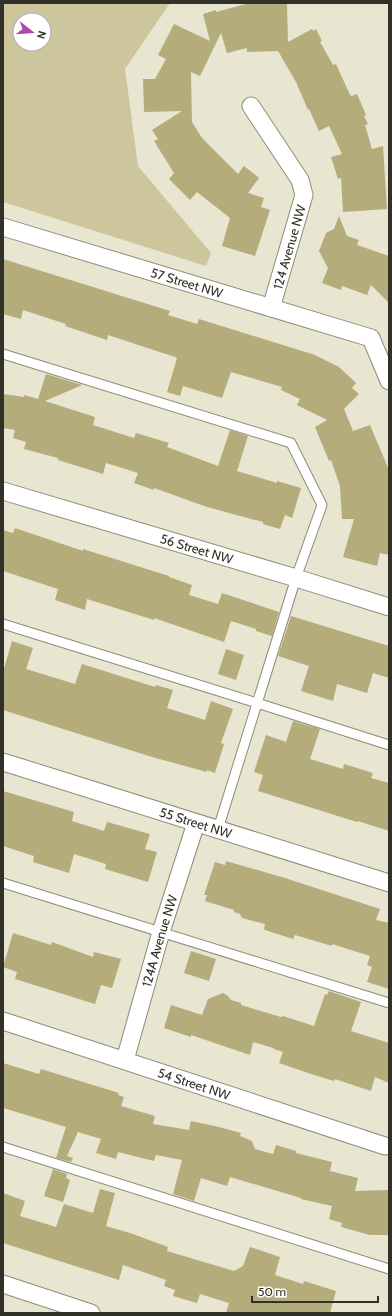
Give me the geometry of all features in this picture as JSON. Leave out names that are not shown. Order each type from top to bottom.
[{"type":"street","name":"124 Avenue NW","points":[[251,106],[300,180],[304,195],[271,308]]},
{"type":"street","name":"57 Street NW","points":[[3,227],[371,338],[389,381]]},
{"type":"street","name":"56 Street NW","points":[[3,491],[389,607]]},
{"type":"street","name":"55 Street NW","points":[[3,762],[389,883]]},
{"type":"street","name":"124A Avenue NW","points":[[125,1060],[161,932],[196,822]]},
{"type":"street","name":"54 Street NW","points":[[3,1021],[385,1146]]},
{"type":"street","points":[[3,1284],[91,1313]]},
{"type":"lane","points":[[3,354],[292,443],[322,505],[296,578],[218,829]]},
{"type":"lane","points":[[3,624],[389,745]]},
{"type":"lane","points":[[3,882],[389,1003]]},
{"type":"lane","points":[[3,1147],[389,1270]]},
{"type":"shaded area","points":[[3,3],[170,3],[125,69],[138,166],[211,253],[206,266],[3,202]]},
{"type":"building","points":[[287,3],[288,42],[312,29],[313,31],[316,29],[322,41],[320,42],[333,65],[336,64],[350,95],[352,96],[357,94],[366,115],[364,116],[368,124],[365,125],[372,149],[383,146],[387,209],[343,212],[341,178],[338,179],[331,157],[342,154],[329,126],[319,131],[296,82],[278,51],[247,52],[247,48],[227,53],[221,33],[200,76],[191,72],[192,122],[202,138],[238,174],[244,166],[259,178],[248,193],[264,198],[261,207],[270,210],[255,256],[222,246],[230,218],[197,192],[190,200],[169,179],[174,173],[154,141],[158,139],[152,130],[182,111],[144,112],[143,79],[155,79],[166,59],[158,55],[174,24],[210,41],[203,14],[246,4]]},
{"type":"building","points":[[339,216],[347,236],[359,240],[357,245],[389,256],[389,303],[371,285],[367,295],[342,286],[341,290],[322,283],[328,268],[319,251],[326,233],[334,229]]},
{"type":"building","points":[[3,259],[170,311],[168,315],[197,324],[199,319],[315,355],[339,367],[356,383],[352,388],[359,394],[344,409],[353,431],[370,425],[389,470],[389,555],[380,553],[377,566],[343,557],[354,519],[342,519],[340,486],[331,460],[329,461],[315,427],[327,420],[297,405],[300,399],[281,390],[282,387],[231,372],[222,398],[183,386],[180,396],[167,392],[177,358],[175,357],[108,335],[107,340],[65,326],[66,324],[23,310],[21,319],[3,314]]},
{"type":"building","points":[[46,374],[82,385],[45,401],[95,417],[93,425],[134,438],[136,433],[169,443],[167,447],[218,466],[230,430],[248,436],[237,471],[277,483],[277,481],[301,488],[292,518],[285,515],[280,529],[263,524],[263,522],[207,507],[154,488],[154,490],[134,483],[138,473],[106,463],[103,474],[58,460],[58,458],[24,449],[26,442],[13,438],[15,430],[3,428],[3,394],[24,397],[24,395],[38,399]]},
{"type":"building","points":[[15,528],[83,551],[83,549],[169,576],[192,585],[189,595],[218,604],[222,593],[279,612],[272,636],[231,621],[224,642],[154,618],[154,620],[87,599],[85,610],[55,600],[58,589],[3,571],[3,530],[13,533]]},
{"type":"building","points":[[291,616],[389,646],[389,678],[373,673],[367,693],[337,684],[333,701],[301,691],[309,666],[278,656]]},
{"type":"building","points":[[12,641],[33,648],[26,669],[75,684],[82,664],[155,687],[156,685],[173,690],[167,708],[205,720],[211,701],[233,709],[221,743],[224,744],[215,773],[152,757],[3,710],[3,672]]},
{"type":"building","points":[[226,649],[244,655],[236,680],[218,674]]},
{"type":"building","points":[[293,721],[320,729],[310,759],[343,769],[344,764],[373,773],[371,778],[389,783],[389,831],[258,791],[263,775],[254,772],[266,735],[286,742]]},
{"type":"building","points":[[3,791],[74,812],[72,821],[104,831],[107,822],[150,834],[145,849],[157,852],[148,882],[105,869],[106,864],[74,854],[69,873],[33,862],[34,856],[3,846]]},
{"type":"building","points":[[226,861],[285,878],[380,909],[376,920],[389,923],[389,989],[367,982],[372,967],[367,965],[370,956],[332,944],[332,946],[295,935],[293,939],[265,930],[265,924],[242,918],[240,914],[234,912],[234,910],[205,901],[207,895],[204,895],[215,862],[225,865]]},
{"type":"building","points":[[13,933],[51,945],[52,942],[93,957],[94,952],[121,959],[112,988],[101,985],[95,1004],[15,979],[17,972],[3,967]]},
{"type":"building","points":[[191,951],[216,959],[209,981],[184,973]]},
{"type":"building","points":[[329,991],[361,1002],[351,1031],[389,1043],[389,1083],[375,1077],[371,1091],[335,1079],[334,1081],[314,1075],[279,1063],[283,1052],[273,1048],[253,1042],[250,1055],[191,1035],[191,1037],[164,1028],[171,1005],[202,1015],[208,999],[223,993],[231,1000],[241,1003],[241,1005],[314,1026],[325,994],[327,995]]},
{"type":"building","points":[[3,1063],[39,1074],[41,1069],[119,1093],[118,1095],[124,1097],[121,1106],[155,1116],[153,1124],[189,1130],[191,1121],[241,1133],[240,1136],[252,1141],[255,1149],[273,1154],[276,1145],[296,1151],[296,1153],[332,1162],[330,1171],[358,1178],[355,1191],[389,1190],[389,1235],[370,1235],[341,1227],[342,1223],[329,1219],[332,1206],[301,1199],[230,1177],[227,1186],[201,1178],[194,1201],[173,1194],[182,1160],[156,1155],[154,1161],[118,1152],[116,1159],[96,1153],[101,1139],[78,1132],[67,1156],[73,1158],[71,1162],[56,1158],[66,1127],[3,1108]]},
{"type":"building","points":[[53,1169],[67,1174],[66,1178],[70,1180],[63,1202],[44,1196]]},
{"type":"building","points":[[100,1189],[115,1193],[106,1226],[168,1247],[167,1251],[234,1271],[243,1266],[250,1247],[280,1257],[275,1275],[303,1284],[304,1281],[336,1291],[330,1313],[226,1313],[229,1303],[200,1294],[197,1303],[173,1296],[175,1290],[164,1286],[166,1280],[123,1265],[119,1280],[3,1243],[3,1193],[25,1201],[20,1216],[56,1227],[64,1204],[93,1213]]}]
